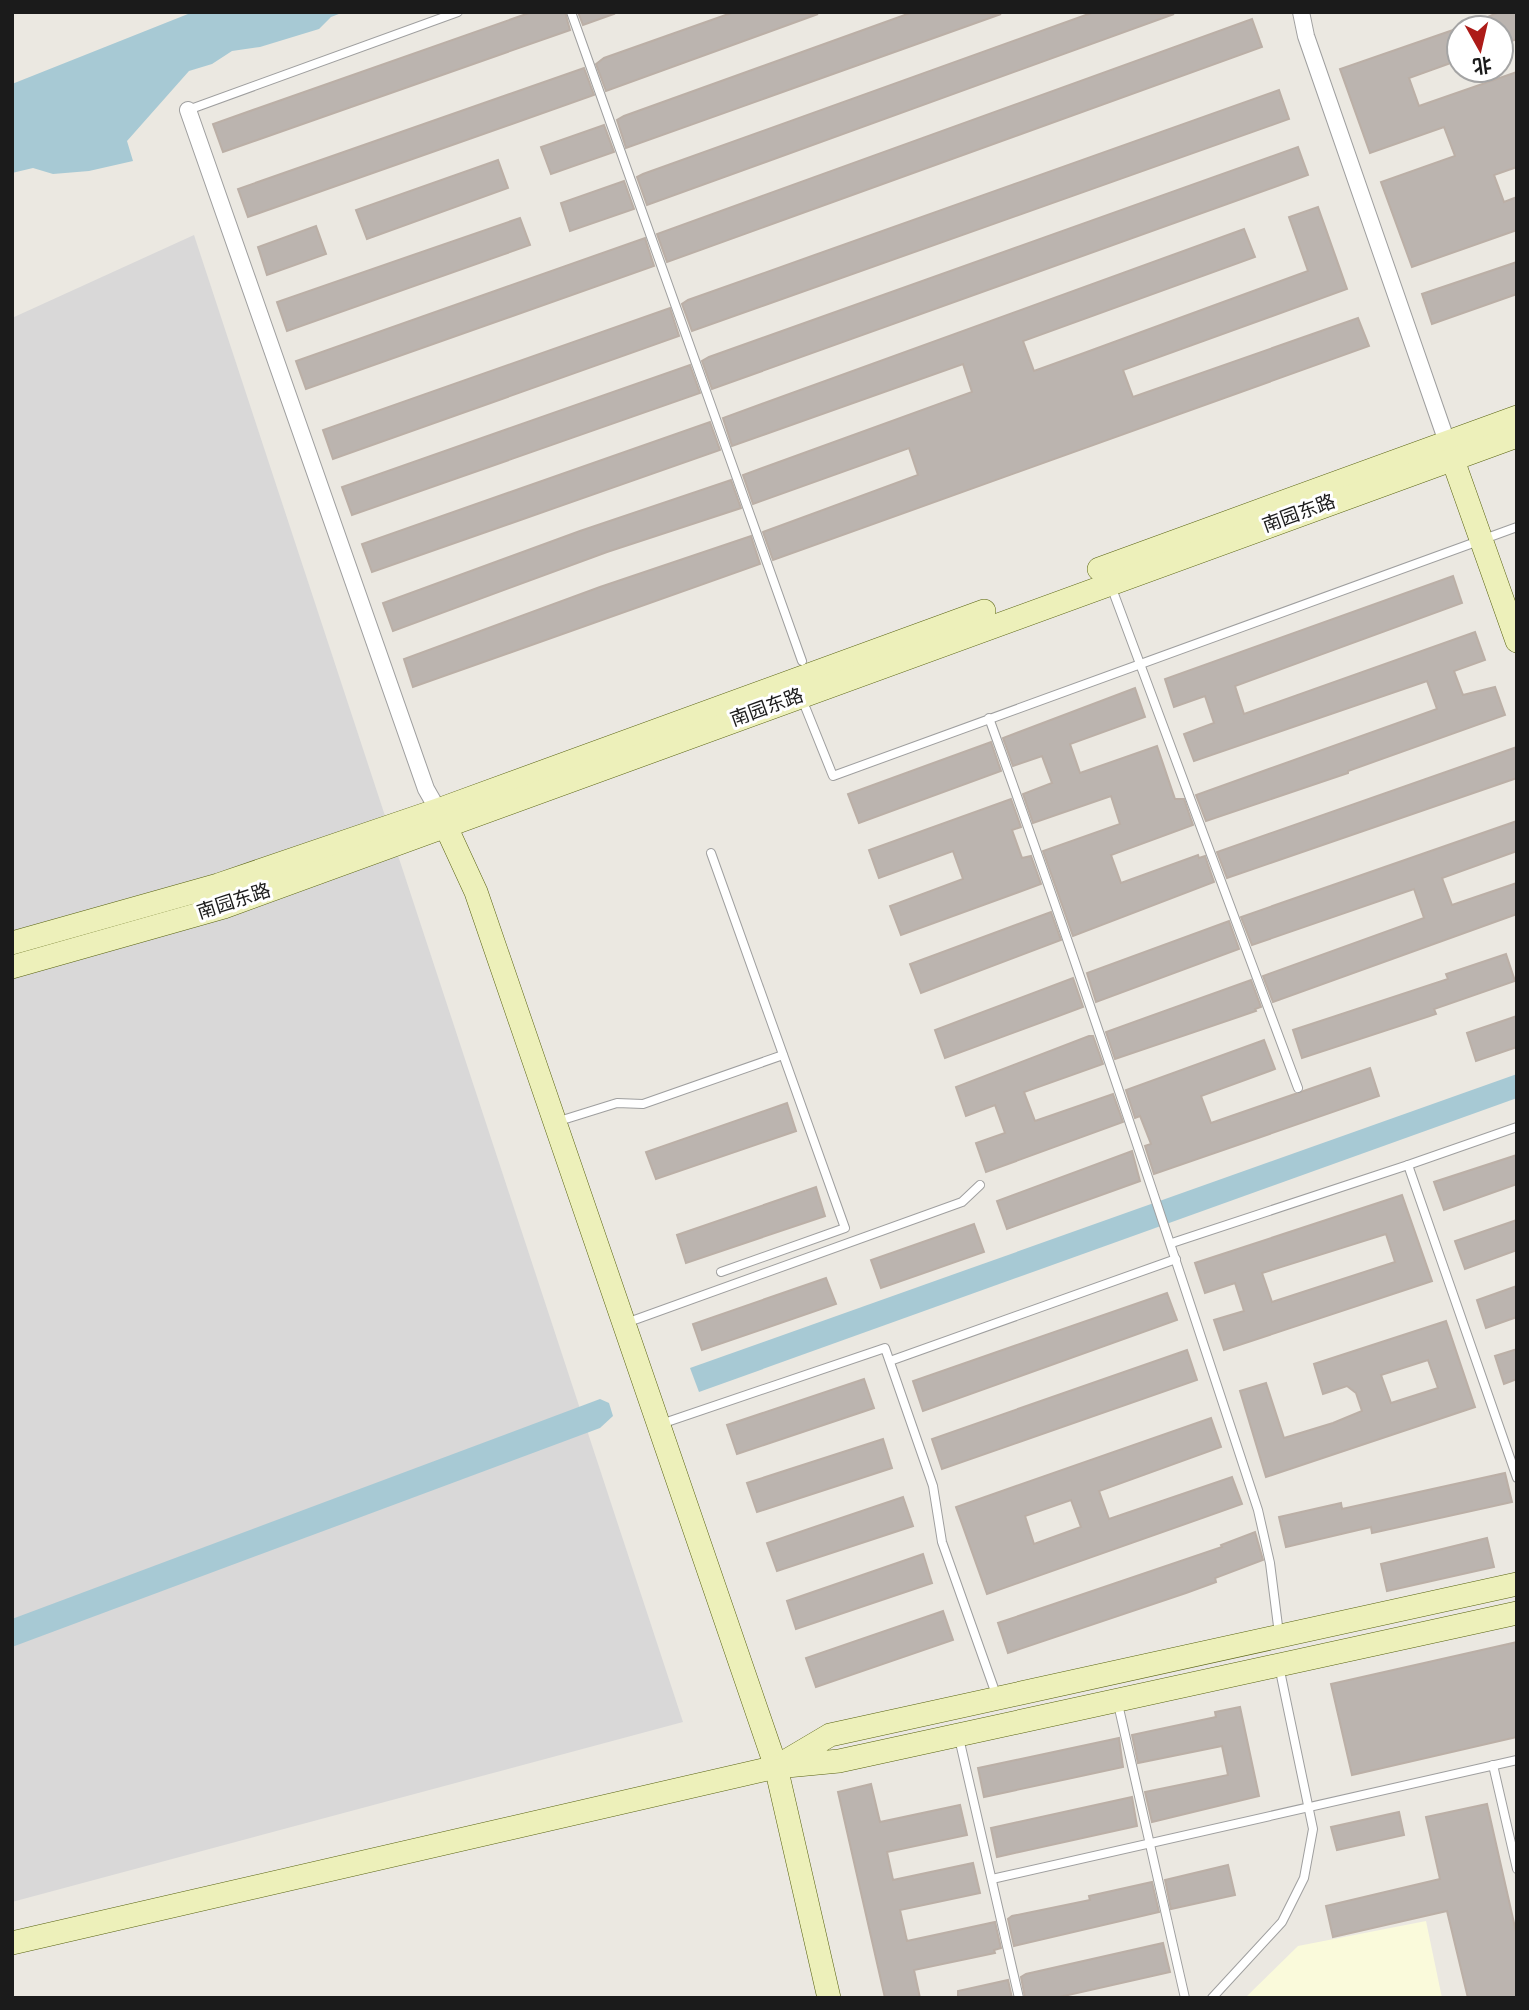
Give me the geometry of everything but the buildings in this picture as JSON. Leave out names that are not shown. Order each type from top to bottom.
[{"type":"street","points":[[1301,12],[1306,36],[1517,641]]},
{"type":"street","points":[[188,110],[426,789],[443,819],[476,892],[776,1767],[829,1998]]},
{"type":"street","name":"南园东路","points":[[12,943],[443,819],[801,696],[1110,582],[1450,451],[1517,417]]},
{"type":"street","name":"南园东路","points":[[12,967],[224,907],[443,819],[1450,451],[1517,436]]},
{"type":"street","points":[[776,1767],[830,1735],[1517,1584]]},
{"type":"street","points":[[12,1943],[776,1767],[839,1762],[1517,1613]]},
{"type":"street","points":[[1279,1637],[1279,1665]]},
{"type":"lane","points":[[188,110],[458,12]]},
{"type":"lane","points":[[572,12],[802,661]]},
{"type":"lane","points":[[801,696],[833,776],[1517,527]]},
{"type":"lane","points":[[1110,582],[1298,1088]]},
{"type":"lane","points":[[989,719],[1075,956],[1156,1194],[1258,1510],[1270,1563],[1279,1637]]},
{"type":"lane","points":[[711,853],[845,1228],[721,1272]]},
{"type":"lane","points":[[555,1122],[617,1103],[643,1104],[783,1055]]},
{"type":"lane","points":[[1172,1243],[1517,1127]]},
{"type":"lane","points":[[1408,1165],[1517,1478]]},
{"type":"lane","points":[[624,1324],[962,1202],[980,1185]]},
{"type":"lane","points":[[890,1362],[1176,1259]]},
{"type":"lane","points":[[659,1425],[885,1348],[933,1486],[942,1542],[998,1698]]},
{"type":"lane","points":[[1212,1998],[1282,1922],[1304,1878],[1313,1829],[1279,1665]]},
{"type":"lane","points":[[1117,1701],[1185,1998]]},
{"type":"lane","points":[[958,1736],[1019,1998]]},
{"type":"lane","points":[[992,1880],[1309,1805],[1517,1760]]},
{"type":"lane","points":[[1493,1765],[1517,1869]]},
{"type":"shaded area","points":[[194,235],[683,1722],[12,1902],[12,318]]},
{"type":"shaded area","points":[[1426,1921],[1442,1998],[1245,1998],[1298,1946]]},
{"type":"water","points":[[193,12],[344,12],[331,17],[319,29],[260,47],[232,51],[212,64],[189,71],[127,141],[133,161],[89,171],[53,174],[33,168],[12,173],[12,84]]},
{"type":"water","points":[[1517,1074],[1517,1098],[699,1392],[690,1368]]},
{"type":"water","points":[[600,1399],[609,1403],[613,1416],[600,1428],[12,1647],[12,1619]]}]
